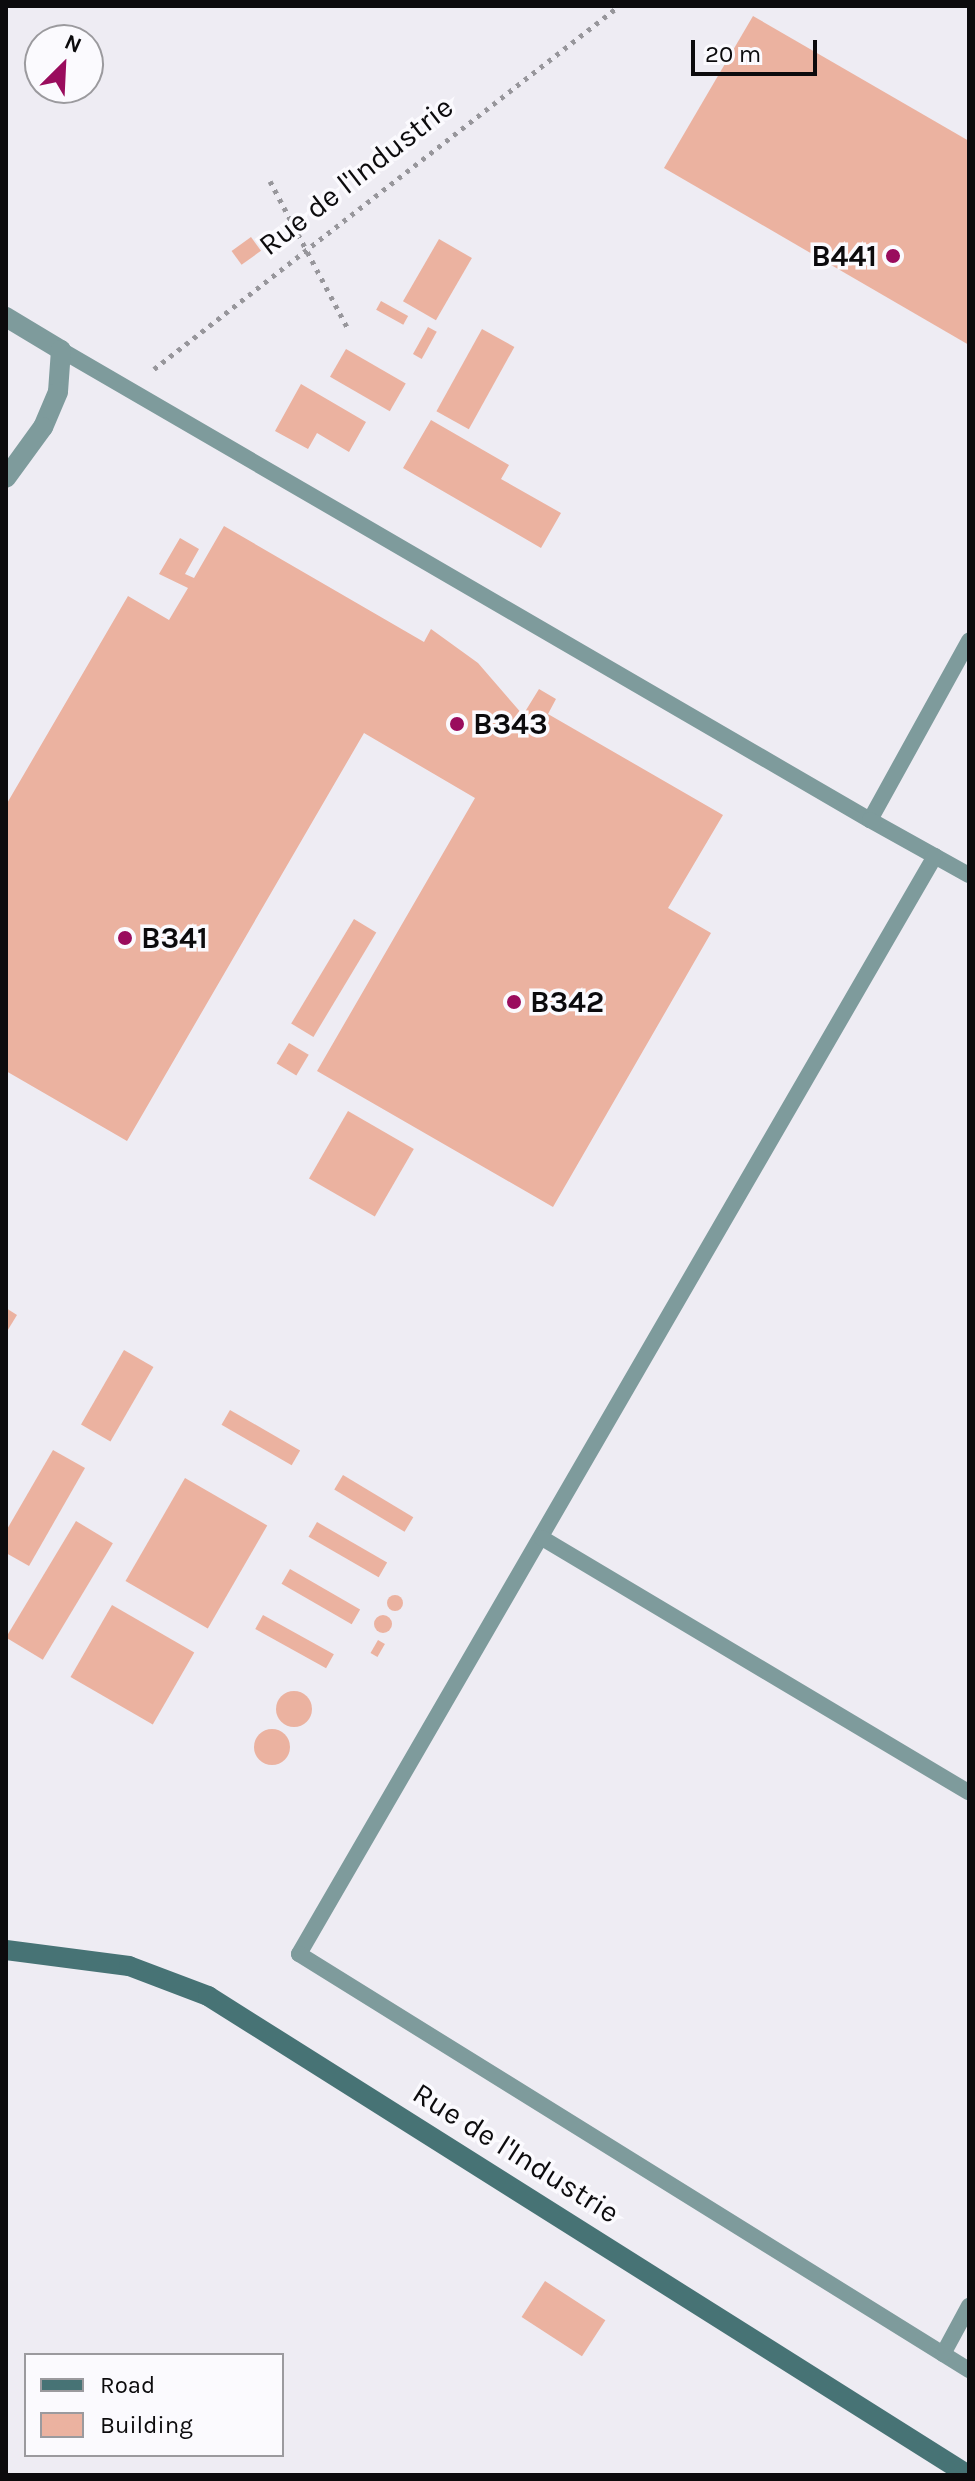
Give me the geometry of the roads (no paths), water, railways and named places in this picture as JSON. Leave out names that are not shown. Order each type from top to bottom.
[{"type":"main road","name":"Rue de l'Industrie","points":[[6,1950],[129,1966],[208,1996],[968,2475]]},
{"type":"street","points":[[6,317],[61,350],[58,392],[43,427],[6,478]]},
{"type":"lane","points":[[61,350],[969,875]]},
{"type":"lane","points":[[870,820],[969,641]]},
{"type":"lane","points":[[935,856],[299,1954],[969,2370]]},
{"type":"lane","points":[[542,1538],[969,1793]]},
{"type":"lane","points":[[943,2354],[969,2306]]},
{"type":"place","name":"B441","points":[[893,256]]},
{"type":"place","name":"B343","points":[[457,724]]},
{"type":"place","name":"B341","points":[[125,938]]},
{"type":"place","name":"B342","points":[[514,1002]]}]
